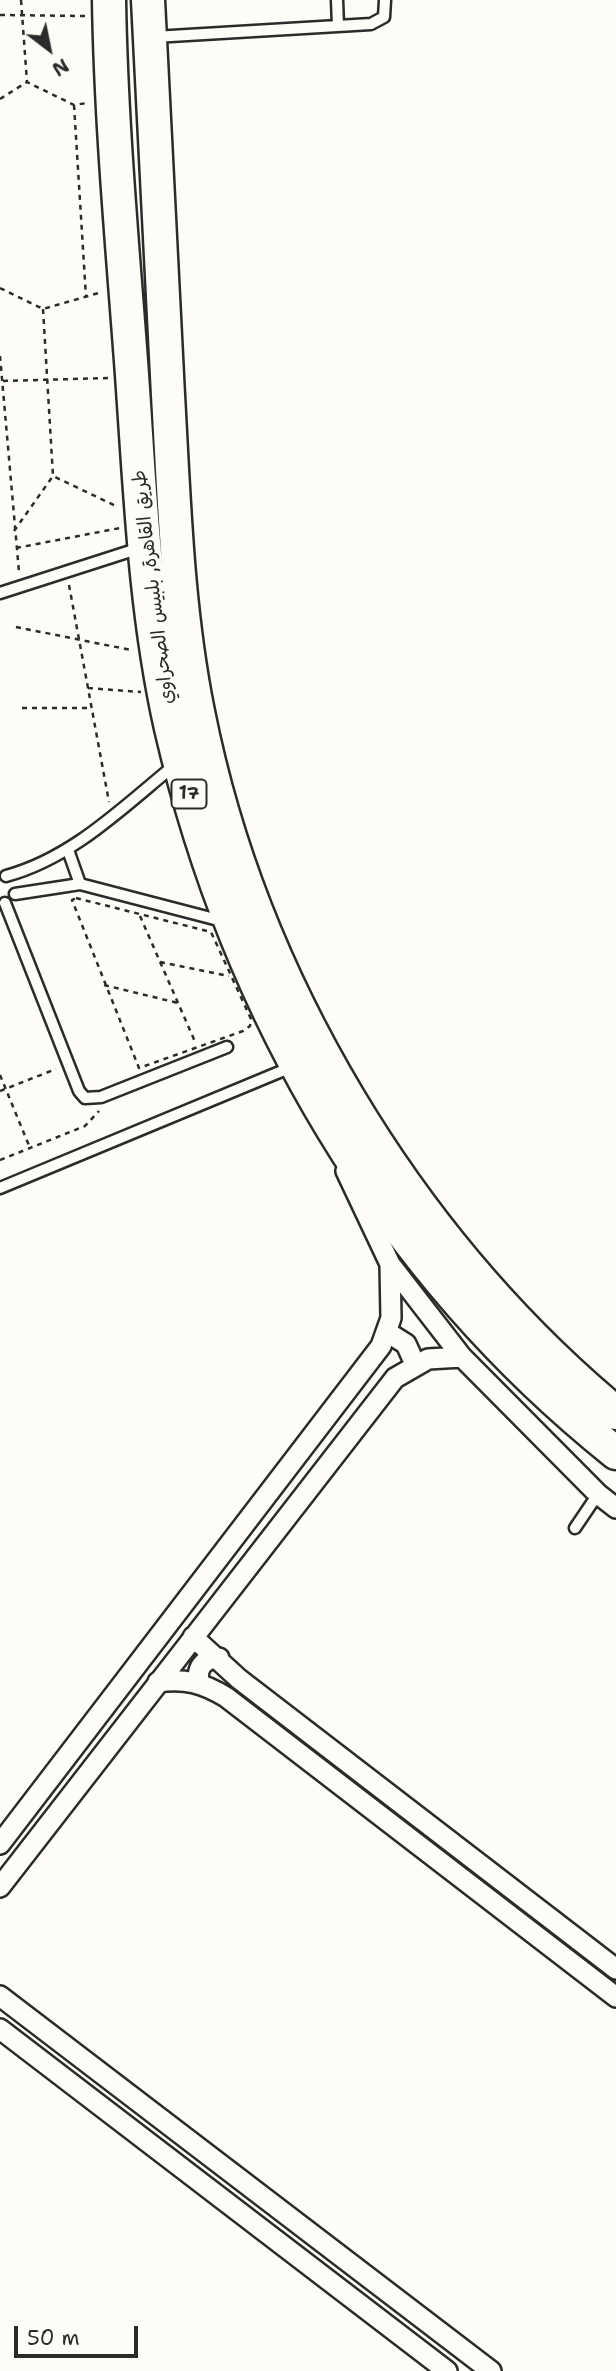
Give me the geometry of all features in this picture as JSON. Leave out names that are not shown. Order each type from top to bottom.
[{"type":"highway","name":"طريق القاهرة, بلبيس الصحراوي","points":[[148,0],[176,539],[186,641],[211,766],[242,869],[272,945],[306,1018],[345,1089],[388,1157],[486,1285],[541,1344],[616,1413]]},
{"type":"highway","name":"طريق القاهرة, بلبيس الصحراوي","points":[[109,18],[111,103],[132,377],[138,534],[158,656],[180,761],[216,884],[251,974],[295,1066],[319,1110],[403,1236],[464,1310],[522,1370],[616,1453]]},
{"type":"highway","points":[[109,18],[125,45],[150,38]]},
{"type":"highway","points":[[111,103],[118,98],[137,93],[153,103]]},
{"type":"street","points":[[319,1110],[390,1264],[462,1357],[598,1494],[616,1508]]},
{"type":"street","points":[[5,1837],[381,1346],[390,1318],[390,1264]]},
{"type":"street","points":[[387,1332],[406,1344],[415,1364]]},
{"type":"street","points":[[0,1887],[396,1378],[415,1364],[428,1359],[462,1357]]},
{"type":"street","points":[[194,1637],[239,1679],[616,1969]]},
{"type":"street","points":[[200,1684],[198,1671],[201,1665],[206,1660],[219,1658]]},
{"type":"street","points":[[158,1682],[188,1680],[226,1697],[616,1997]]},
{"type":"street","points":[[33,1800],[42,1814],[56,1815]]},
{"type":"street","points":[[5,1837],[27,1834],[33,1844]]},
{"type":"street","points":[[0,1996],[491,2371]]},
{"type":"street","points":[[0,2029],[447,2371]]},
{"type":"lane","points":[[337,0],[338,26]]},
{"type":"lane","points":[[150,38],[377,23],[385,12],[385,0]]},
{"type":"lane","points":[[0,593],[66,571],[138,534]]},
{"type":"lane","points":[[3,876],[39,866],[68,850],[180,761]]},
{"type":"lane","points":[[68,850],[80,884]]},
{"type":"lane","points":[[3,876],[16,886],[15,894]]},
{"type":"lane","points":[[227,1048],[200,1052],[101,1097],[91,1099],[82,1095],[2,902],[15,894],[80,884],[230,923]]},
{"type":"lane","points":[[0,1188],[295,1066]]},
{"type":"lane","points":[[575,1528],[598,1494]]},
{"type":"path","points":[[21,0],[27,82]]},
{"type":"path","points":[[0,15],[109,18]]},
{"type":"path","points":[[0,99],[27,82]]},
{"type":"path","points":[[27,82],[74,104],[111,103]]},
{"type":"path","points":[[74,104],[86,297]]},
{"type":"path","points":[[0,288],[43,309],[125,285]]},
{"type":"path","points":[[14,531],[53,476],[43,309]]},
{"type":"path","points":[[0,356],[17,568],[26,573]]},
{"type":"path","points":[[2,381],[132,377]]},
{"type":"path","points":[[53,476],[138,534]]},
{"type":"path","points":[[15,548],[124,527],[138,534]]},
{"type":"path","points":[[66,571],[112,816]]},
{"type":"path","points":[[16,627],[158,656]]},
{"type":"path","points":[[88,688],[165,693]]},
{"type":"path","points":[[22,708],[92,708]]},
{"type":"path","points":[[132,897],[200,1052]]},
{"type":"path","points":[[76,898],[211,932],[232,976],[251,1019],[250,1026],[200,1052],[139,1068],[72,901],[76,898]]},
{"type":"path","points":[[160,962],[232,976]]},
{"type":"path","points":[[104,985],[178,1003]]},
{"type":"path","points":[[0,1091],[68,1064]]},
{"type":"path","points":[[0,1076],[30,1148]]},
{"type":"path","points":[[0,1160],[91,1122],[99,1110],[101,1097]]}]
